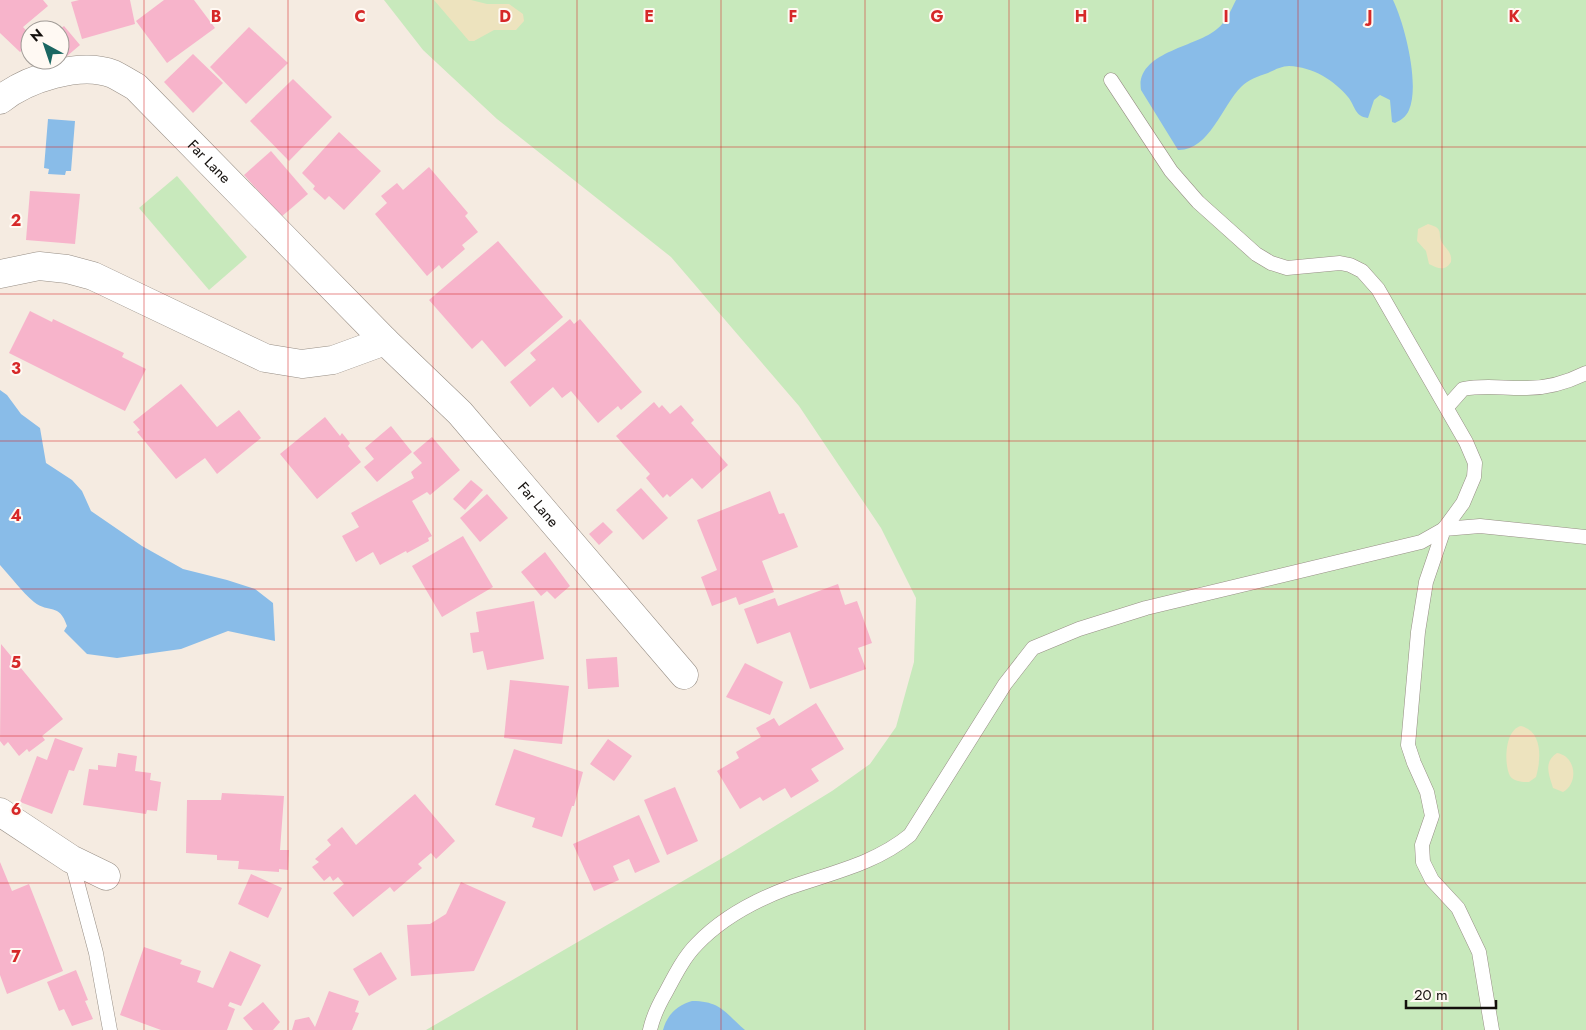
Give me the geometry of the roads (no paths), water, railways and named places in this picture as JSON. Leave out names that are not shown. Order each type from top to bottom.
[{"type":"street","name":"Far Lane","points":[[0,100],[11,91],[46,76],[87,70],[112,74],[136,87],[385,341],[460,413],[684,675]]},
{"type":"street","points":[[0,274],[39,266],[67,269],[93,276],[265,358],[302,364],[333,360],[385,341]]},
{"type":"street","points":[[0,812],[71,860],[106,876]]},
{"type":"lane","points":[[1111,80],[1171,171],[1198,202],[1256,254],[1271,263],[1287,268],[1340,263],[1350,265],[1362,271],[1378,289],[1466,442],[1475,463],[1474,477],[1463,503],[1444,529],[1426,582],[1418,632],[1408,745],[1427,792],[1432,816],[1422,845],[1423,862],[1432,880],[1458,908],[1475,943],[1485,980],[1492,1030]]},
{"type":"lane","points":[[1447,408],[1463,390],[1469,388],[1546,386],[1568,382],[1586,373]]},
{"type":"lane","points":[[650,1030],[653,1016],[678,968],[697,944],[719,926],[752,904],[786,889],[877,857],[893,849],[910,835],[1005,684],[1033,648],[1079,629],[1146,608],[1421,542],[1444,529],[1480,526],[1586,536]]},
{"type":"lane","points":[[71,860],[96,953],[110,1030]]},
{"type":"water","points":[[1236,0],[1393,0],[1402,24],[1412,71],[1412,99],[1406,115],[1395,123],[1392,122],[1390,100],[1380,95],[1374,100],[1368,118],[1363,117],[1358,113],[1351,101],[1330,80],[1306,69],[1286,66],[1250,80],[1241,87],[1207,136],[1189,148],[1178,150],[1141,90],[1142,77],[1148,67],[1157,59],[1217,29],[1226,19]]},
{"type":"water","points":[[48,119],[75,121],[71,171],[66,171],[65,175],[48,174],[49,169],[44,168]]},
{"type":"water","points":[[0,390],[7,395],[21,414],[40,428],[46,463],[72,480],[82,491],[91,511],[142,546],[183,569],[255,589],[273,603],[275,641],[228,631],[181,649],[117,658],[87,654],[64,631],[67,626],[61,614],[34,602],[0,565]]},
{"type":"water","points":[[692,1001],[710,1003],[722,1009],[745,1030],[663,1030],[673,1011]]}]
